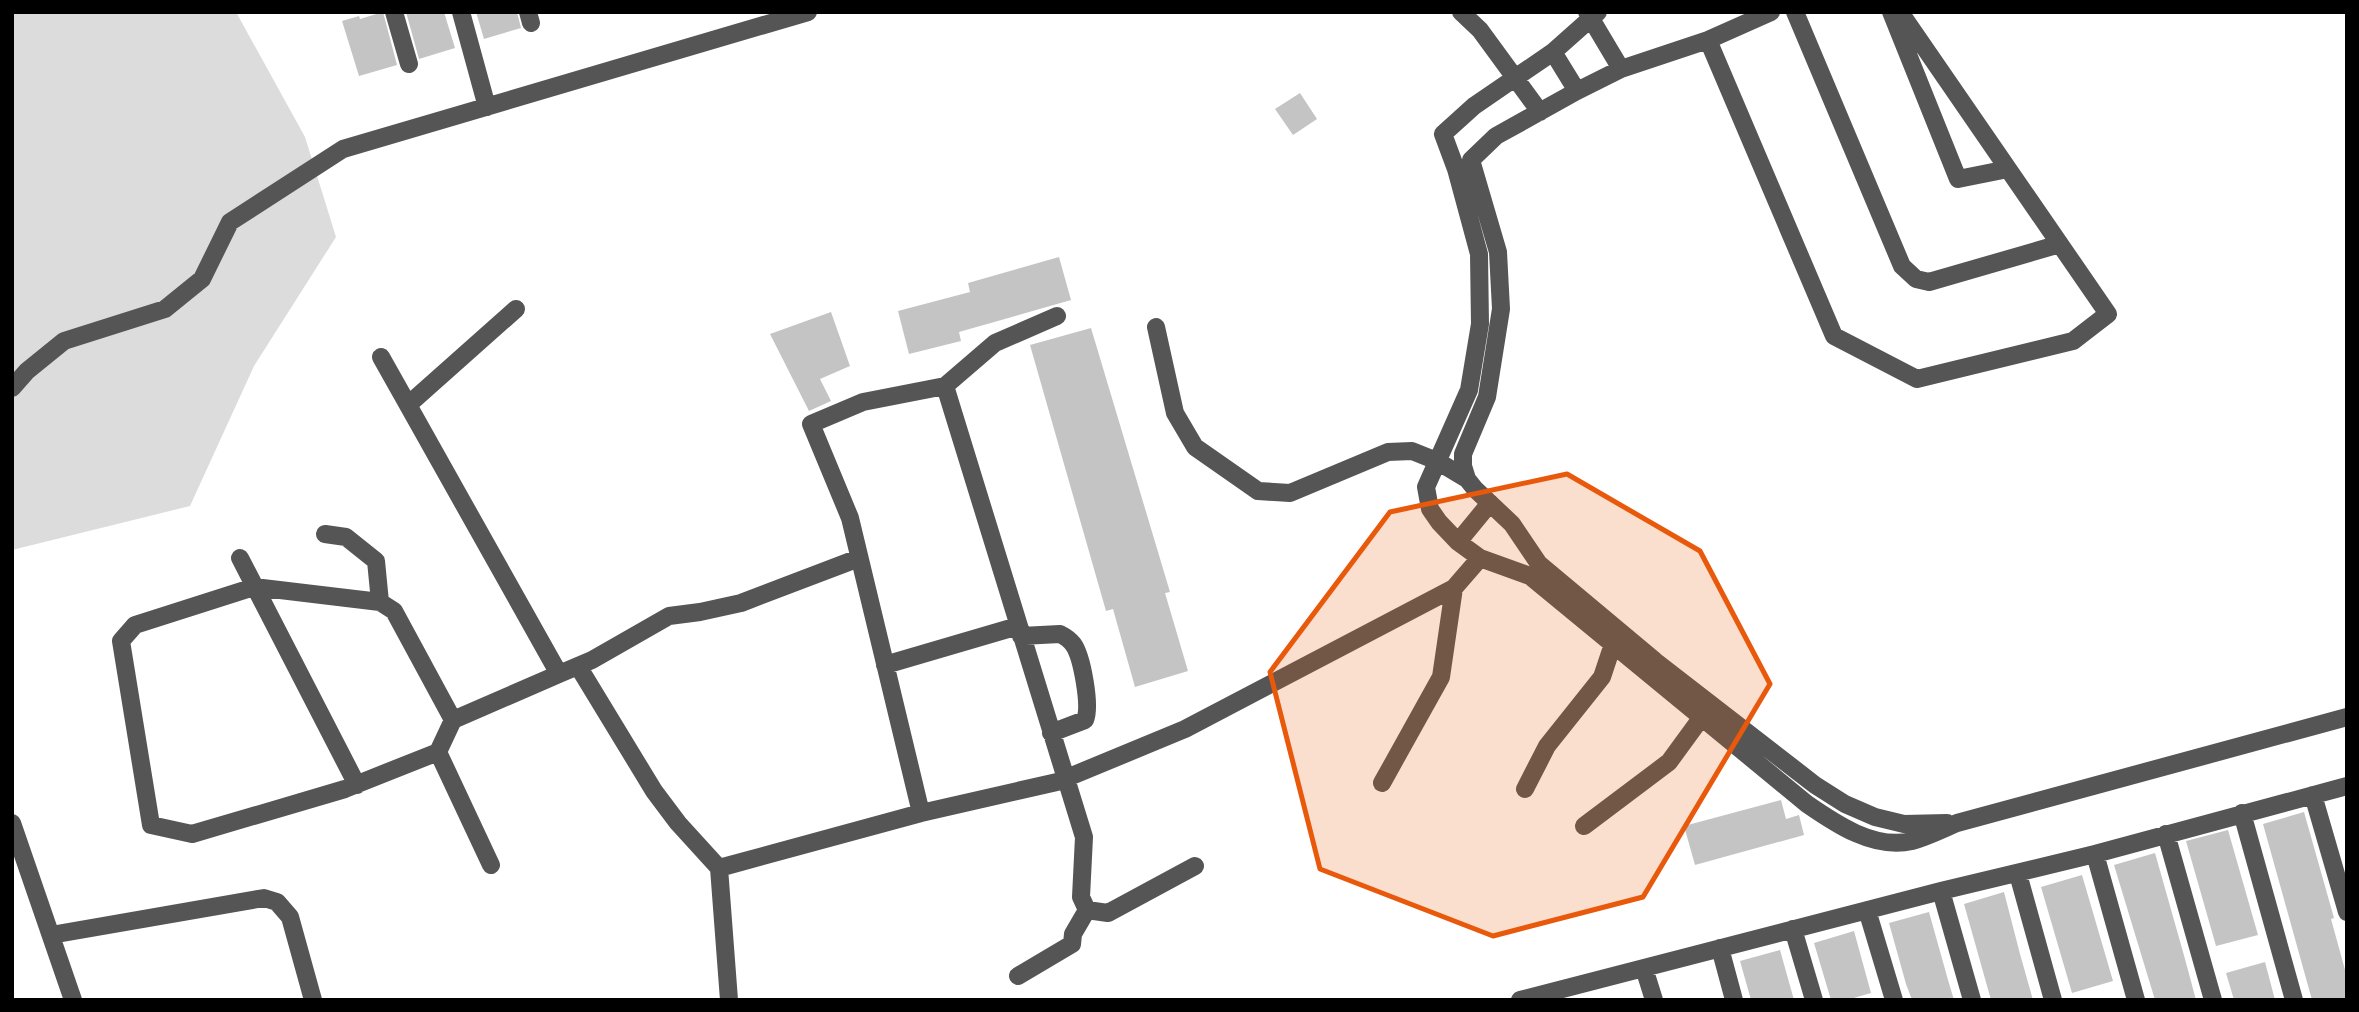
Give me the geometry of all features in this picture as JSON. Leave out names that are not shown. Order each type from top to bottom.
[{"type":"street","points":[[394,12],[409,64]]},
{"type":"street","points":[[461,12],[487,107]]},
{"type":"street","points":[[12,388],[27,371],[64,341],[165,309],[202,279],[230,222],[343,149],[808,12]]},
{"type":"street","points":[[1461,12],[1480,30],[1540,112]]},
{"type":"street","points":[[1706,711],[1539,564],[1513,524],[1475,489],[1468,479],[1463,466],[1463,454],[1487,397],[1501,309],[1499,253],[1471,160],[1496,136],[1577,90],[1621,69],[1708,40],[1771,12]]},
{"type":"street","points":[[1795,12],[1902,266],[1916,279],[1929,282],[2060,244]]},
{"type":"street","points":[[1891,12],[1958,179],[2008,169]]},
{"type":"street","points":[[1708,40],[1834,335],[1917,379],[2073,341],[2108,314],[1900,12]]},
{"type":"street","points":[[1621,69],[1592,14],[1553,52],[1474,106],[1443,134],[1456,169],[1479,254],[1480,324],[1469,390],[1426,487],[1430,509],[1438,522],[1458,542],[1480,558],[1530,576],[1613,644],[1706,711],[1845,804],[1875,817],[1904,824],[1957,823],[2347,717]]},
{"type":"street","points":[[1553,52],[1577,90]]},
{"type":"street","points":[[408,405],[516,309]]},
{"type":"street","points":[[921,813],[850,518],[811,424],[863,402],[945,386],[995,342],[1057,317]]},
{"type":"street","points":[[1156,327],[1175,413],[1195,447],[1258,491],[1290,493],[1388,452],[1412,451],[1437,461],[1468,479]]},
{"type":"street","points":[[380,357],[559,674]]},
{"type":"street","points":[[945,386],[1084,837],[1080,897],[1087,910]]},
{"type":"street","points":[[1458,542],[1490,503]]},
{"type":"street","points":[[325,534],[346,537],[376,561],[380,602]]},
{"type":"street","points":[[1505,567],[1522,539]]},
{"type":"street","points":[[240,558],[357,785]]},
{"type":"street","points":[[453,720],[394,611],[380,602],[254,587],[135,625],[121,641],[151,825],[191,834],[357,785],[438,752],[453,720],[578,666],[669,616],[741,603],[859,558]]},
{"type":"street","points":[[719,868],[921,813],[1065,779],[1185,729],[1454,588],[1480,558]]},
{"type":"street","points":[[1382,783],[1441,677],[1454,588]]},
{"type":"street","points":[[885,665],[1020,631],[1060,634],[1074,645],[1088,702],[1085,720],[1051,733]]},
{"type":"street","points":[[1525,789],[1548,746],[1602,677],[1613,644]]},
{"type":"street","points":[[578,666],[654,791],[678,823],[719,868],[729,1000]]},
{"type":"street","points":[[1584,826],[1669,762],[1706,711]]},
{"type":"street","points":[[438,752],[491,865]]},
{"type":"street","points":[[1520,1000],[1567,994],[1644,968],[1941,891],[2018,874],[2347,786]]},
{"type":"street","points":[[2313,795],[2347,912]]},
{"type":"street","points":[[2242,813],[2294,1000]]},
{"type":"street","points":[[12,822],[73,1000]]},
{"type":"street","points":[[2166,834],[2213,1000]]},
{"type":"street","points":[[2095,854],[2136,1000]]},
{"type":"street","points":[[1087,910],[1108,913],[1195,866]]},
{"type":"street","points":[[2018,874],[2053,1000]]},
{"type":"street","points":[[1941,891],[1972,1000]]},
{"type":"street","points":[[51,935],[264,898],[277,902],[290,917],[313,1000]]},
{"type":"street","points":[[1018,976],[1072,944],[1073,934],[1087,910]]},
{"type":"street","points":[[1867,910],[1894,1000]]},
{"type":"street","points":[[1793,929],[1814,1000]]},
{"type":"street","points":[[1720,948],[1734,1000]]},
{"type":"street","points":[[1644,968],[1654,1000]]},
{"type":"highlighted area","points":[[1567,474],[1700,551],[1770,684],[1643,897],[1493,936],[1320,869],[1270,672],[1390,512]]},
{"type":"shaded area","points":[[12,12],[236,12],[305,137],[336,237],[254,366],[190,506],[12,550]]},
{"type":"building","points":[[383,12],[397,65],[359,76],[342,21]]},
{"type":"building","points":[[406,12],[444,12],[455,48],[419,59]]},
{"type":"building","points":[[476,12],[517,12],[521,28],[484,39]]},
{"type":"building","points":[[1300,93],[1317,119],[1293,135],[1275,109]]},
{"type":"building","points":[[1059,257],[1071,300],[959,332],[961,341],[909,354],[898,311],[970,292],[968,283]]},
{"type":"building","points":[[831,312],[850,366],[820,379],[831,401],[809,411],[770,334]]},
{"type":"building","points":[[1091,328],[1170,592],[1165,593],[1188,671],[1135,687],[1113,609],[1106,611],[1030,345]]},
{"type":"building","points":[[1781,800],[1786,819],[1799,815],[1804,835],[1695,865],[1684,826]]},
{"type":"building","points":[[2304,812],[2334,918],[2331,919],[2347,977],[2347,1000],[2312,1000],[2263,824]]},
{"type":"building","points":[[2228,830],[2258,935],[2216,946],[2186,841]]},
{"type":"building","points":[[2155,853],[2196,1000],[2155,1000],[2114,865]]},
{"type":"building","points":[[2082,875],[2113,981],[2072,993],[2041,887]]},
{"type":"building","points":[[2004,892],[2033,1000],[1991,1000],[1964,904]]},
{"type":"building","points":[[1929,912],[1954,1000],[1912,1000],[1906,984],[1889,923]]},
{"type":"building","points":[[1854,931],[1871,993],[1847,1000],[1831,1000],[1814,943]]},
{"type":"building","points":[[1780,950],[1794,1000],[1751,1000],[1740,961]]},
{"type":"building","points":[[2265,962],[2275,1000],[2234,1000],[2226,973]]}]
